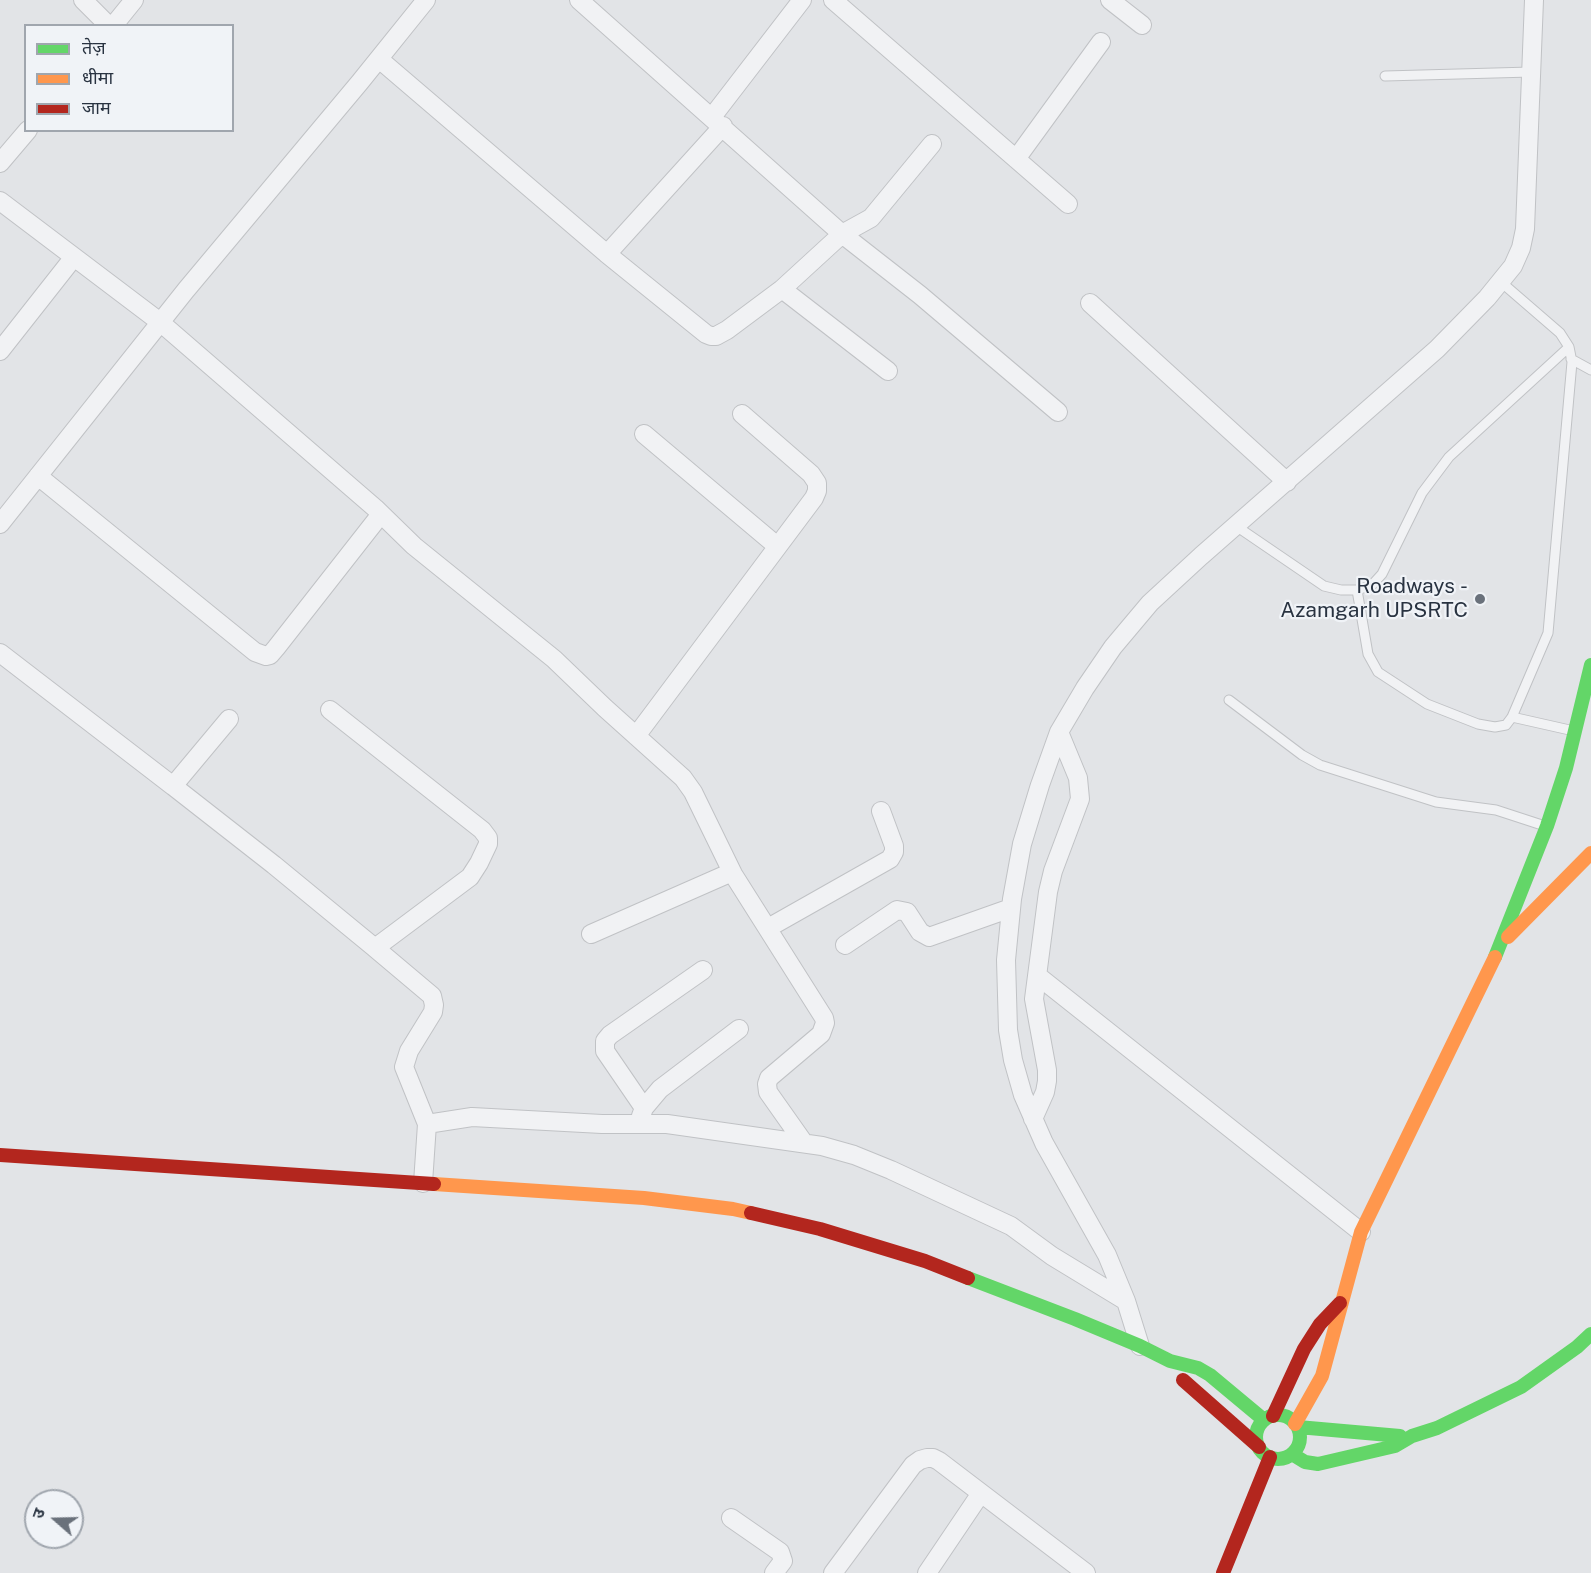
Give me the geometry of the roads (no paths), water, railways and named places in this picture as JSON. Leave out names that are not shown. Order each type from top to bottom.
[{"type":"main road","points":[[1297,1425],[1322,1376],[1361,1232],[1502,944],[1547,826],[1566,768],[1591,665]]},
{"type":"main road","points":[[1502,944],[1591,853]]},
{"type":"main road","points":[[0,1155],[644,1198],[733,1209],[820,1228],[925,1261],[1140,1346],[1170,1362],[1198,1368],[1269,1418],[1289,1418],[1297,1425],[1300,1436],[1298,1446],[1292,1454],[1281,1459],[1270,1457],[1193,1389],[1170,1362]]},
{"type":"main road","points":[[1258,1447],[1256,1437],[1258,1428],[1269,1418],[1294,1366],[1311,1337],[1344,1299]]},
{"type":"main road","points":[[1292,1454],[1305,1462],[1328,1462],[1395,1446],[1412,1436],[1437,1428],[1521,1387],[1549,1369],[1591,1334]]},
{"type":"main road","points":[[1297,1425],[1374,1435],[1412,1436]]},
{"type":"main road","points":[[1223,1573],[1270,1457]]},
{"type":"street","points":[[83,0],[109,24]]},
{"type":"street","points":[[113,24],[134,0]]},
{"type":"street","points":[[0,524],[160,322],[426,0]]},
{"type":"street","points":[[579,0],[842,234],[920,295],[1058,412]]},
{"type":"street","points":[[607,254],[717,122],[802,0]]},
{"type":"street","points":[[834,0],[1068,204]]},
{"type":"street","points":[[1110,0],[1142,25]]},
{"type":"street","points":[[1140,1346],[1107,1255],[1044,1143],[1033,1119],[1018,1077],[1008,1030],[1006,960],[1011,908],[1023,844],[1040,785],[1059,732],[1113,647],[1150,603],[1437,349],[1501,282],[1513,266],[1521,248],[1525,229],[1531,72],[1530,1]]},
{"type":"street","points":[[1016,159],[1101,42]]},
{"type":"street","points":[[379,59],[607,254],[711,336],[727,330],[782,289],[842,234],[866,222],[877,213],[932,144]]},
{"type":"street","points":[[0,163],[26,132]]},
{"type":"street","points":[[0,201],[160,322],[381,514],[414,546],[554,659],[678,773],[693,792],[732,873],[824,1018],[824,1030],[821,1035],[770,1078],[767,1084],[768,1092],[804,1143]]},
{"type":"street","points":[[0,351],[74,257]]},
{"type":"street","points":[[782,289],[888,371]]},
{"type":"street","points":[[1090,303],[1287,482]]},
{"type":"street","points":[[636,736],[814,498],[817,483],[811,474],[742,414]]},
{"type":"street","points":[[644,434],[777,546]]},
{"type":"street","points":[[38,476],[255,652],[266,656],[276,648],[381,514]]},
{"type":"street","points":[[0,653],[274,865],[432,996],[433,1012],[409,1052],[404,1067],[427,1124],[423,1183]]},
{"type":"street","points":[[330,710],[482,830],[488,838],[488,844],[479,863],[470,876],[375,948]]},
{"type":"street","points":[[172,786],[229,719]]},
{"type":"street","points":[[1033,1119],[1045,1092],[1047,1081],[1034,999],[1048,892],[1053,871],[1080,799],[1078,778],[1059,732]]},
{"type":"street","points":[[768,928],[890,859],[894,846],[881,811]]},
{"type":"street","points":[[591,934],[732,873]]},
{"type":"street","points":[[845,945],[897,910],[907,912],[920,932],[928,937],[1011,908]]},
{"type":"street","points":[[641,1116],[605,1051],[605,1041],[610,1035],[703,970]]},
{"type":"street","points":[[1038,976],[1361,1232]]},
{"type":"street","points":[[641,1116],[660,1089],[739,1029]]},
{"type":"street","points":[[427,1124],[472,1117],[602,1124],[641,1116],[682,1125],[838,1150],[870,1161],[1011,1226],[1052,1256],[1125,1301]]},
{"type":"street","points":[[833,1573],[913,1465],[920,1460],[933,1458],[1086,1573]]},
{"type":"street","points":[[927,1573],[981,1493]]},
{"type":"street","points":[[731,1518],[780,1552],[783,1562],[774,1573]]},
{"type":"lane","points":[[1385,76],[1531,72]]},
{"type":"lane","points":[[1357,590],[1368,654],[1372,664],[1386,679],[1427,704],[1478,724],[1495,727],[1506,724],[1512,717],[1548,633],[1571,359],[1569,347],[1560,333],[1501,282]]},
{"type":"lane","points":[[1236,526],[1324,586],[1341,590],[1357,590],[1372,585],[1382,574],[1422,493],[1449,457],[1569,347]]},
{"type":"lane","points":[[1571,359],[1591,370]]},
{"type":"lane","points":[[1229,700],[1302,755],[1320,765],[1436,802],[1496,810],[1547,826]]},
{"type":"lane","points":[[1512,717],[1576,731]]},
{"type":"place","name":"Roadways - Azamgarh UPSRTC","points":[[1480,599]]}]
